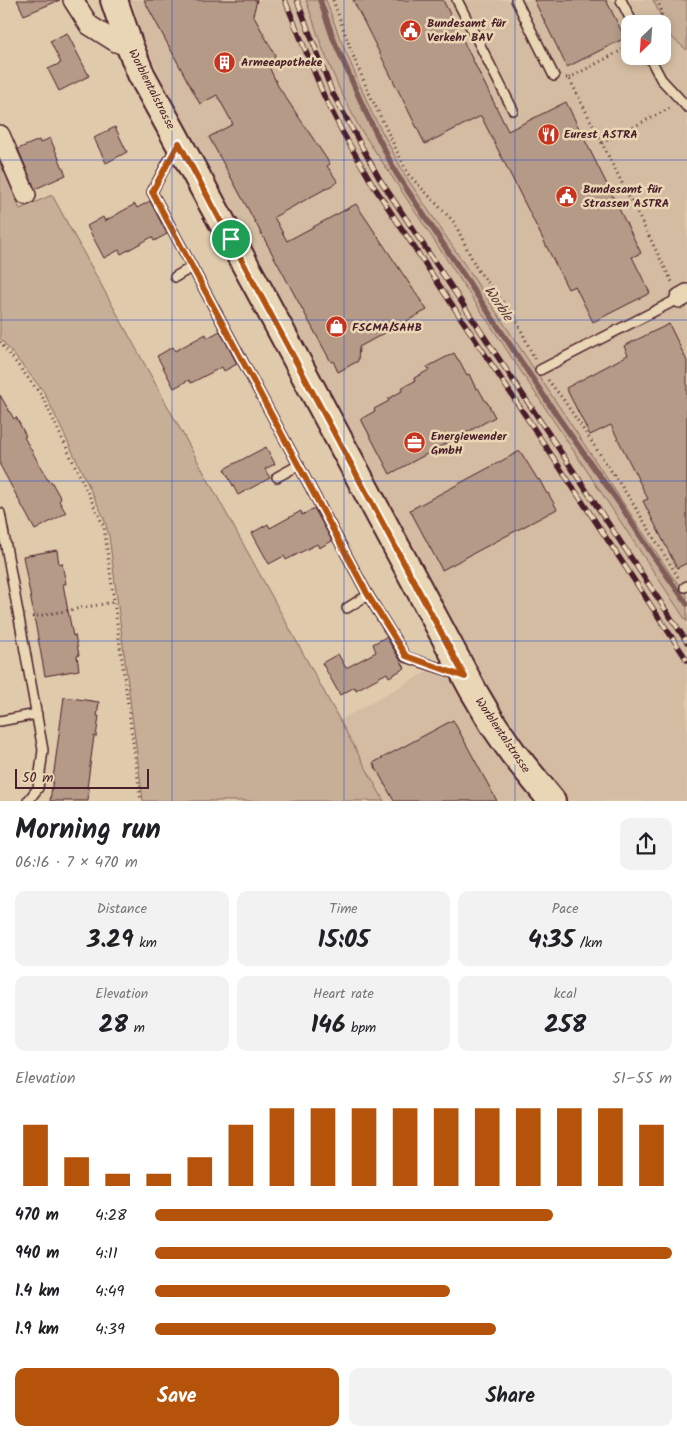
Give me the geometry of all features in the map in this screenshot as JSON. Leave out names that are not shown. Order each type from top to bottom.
[{"type":"main road","name":"Worblentalstrasse","points":[[114,0],[141,74],[465,677],[513,753],[552,801]]},
{"type":"street","points":[[73,0],[88,25],[116,42],[130,47]]},
{"type":"street","points":[[0,135],[26,195]]},
{"type":"lane","points":[[457,0],[513,110]]},
{"type":"lane","points":[[516,0],[554,76]]},
{"type":"lane","points":[[621,0],[628,15]]},
{"type":"lane","points":[[654,65],[661,79],[684,105]]},
{"type":"lane","points":[[179,143],[152,192],[192,267],[368,595],[406,656],[465,677]]},
{"type":"lane","points":[[174,277],[192,267]]},
{"type":"lane","points":[[540,370],[684,296]]},
{"type":"lane","points":[[277,477],[299,465]]},
{"type":"lane","points":[[0,519],[43,750],[38,788],[28,801]]},
{"type":"lane","points":[[347,608],[368,595]]},
{"type":"lane","points":[[0,721],[37,714]]},
{"type":"path","points":[[333,0],[352,54],[408,174],[454,222],[477,269],[515,317],[540,370],[568,407],[686,586]]},
{"type":"path","points":[[657,0],[662,15]]},
{"type":"path","points":[[554,76],[569,78],[621,51]]},
{"type":"path","points":[[569,78],[684,296]]},
{"type":"path","points":[[602,143],[684,105]]},
{"type":"path","points":[[0,342],[42,396],[104,527],[140,801]]},
{"type":"path","points":[[19,620],[114,602]]},
{"type":"shaded area","points":[[132,0],[306,0],[322,47],[339,88],[359,127],[687,622],[687,801],[384,801],[340,720],[462,652],[191,142],[143,39]]},
{"type":"shaded area","points":[[306,0],[326,0],[371,111],[405,175],[672,576],[687,595],[687,622],[359,127],[339,88],[322,47]]},
{"type":"shaded area","points":[[326,0],[653,0],[660,15],[621,15],[621,65],[671,65],[671,37],[687,50],[687,595],[672,576],[405,175],[371,111]]},
{"type":"shaded area","points":[[653,0],[687,0],[687,50],[671,37],[671,15],[660,15]]},
{"type":"shaded area","points":[[0,162],[20,209],[52,195],[384,801],[143,801],[109,536],[104,518],[44,392],[0,338]]},
{"type":"building","points":[[17,0],[60,0],[24,15]]},
{"type":"building","points":[[144,0],[257,0],[253,15],[275,55],[270,69],[278,86],[330,164],[327,166],[338,182],[274,217],[287,241],[356,204],[427,310],[359,347],[358,361],[338,372],[209,137],[233,124],[217,95],[200,104]]},
{"type":"building","points":[[353,0],[443,0],[508,131],[566,102],[641,253],[632,257],[650,293],[593,322],[575,286],[568,289],[481,116],[425,144]]},
{"type":"building","points":[[534,0],[606,0],[621,30],[621,40],[567,67]]},
{"type":"building","points":[[67,33],[89,76],[59,91],[48,69],[61,63],[50,41]]},
{"type":"building","points":[[115,127],[127,152],[106,163],[94,138]]},
{"type":"building","points":[[50,138],[66,175],[35,189],[18,149],[39,140],[40,143]]},
{"type":"building","points":[[150,201],[167,234],[154,241],[152,237],[121,254],[119,250],[104,258],[87,226],[103,217],[105,221],[135,204],[137,208]]},
{"type":"building","points":[[669,324],[687,361],[687,563],[677,568],[643,501],[648,499],[611,425],[590,435],[566,388],[628,355],[624,346]]},
{"type":"building","points":[[220,331],[237,364],[224,371],[222,367],[191,383],[189,380],[174,388],[157,356],[173,347],[175,351],[206,334],[207,338]]},
{"type":"building","points":[[454,353],[495,417],[390,474],[361,419],[402,391],[401,388],[415,381],[414,378],[429,370],[427,367]]},
{"type":"building","points":[[0,395],[14,419],[16,417],[26,436],[24,437],[49,482],[51,481],[61,499],[59,501],[66,513],[35,530],[0,465]]},
{"type":"building","points":[[266,447],[275,464],[265,469],[270,478],[238,495],[224,469]]},
{"type":"building","points":[[520,451],[557,509],[442,570],[410,510]]},
{"type":"building","points":[[314,508],[332,541],[319,548],[317,544],[286,560],[284,556],[269,564],[252,533],[268,524],[270,528],[301,511],[302,515]]},
{"type":"building","points":[[57,550],[59,564],[62,563],[66,584],[63,584],[73,636],[75,635],[79,655],[77,656],[79,670],[45,676],[23,556]]},
{"type":"building","points":[[386,637],[405,668],[389,677],[387,673],[356,690],[355,687],[340,695],[322,663],[338,654],[346,668],[376,652],[373,644]]},
{"type":"building","points":[[64,697],[99,702],[97,716],[99,716],[96,737],[94,736],[87,788],[89,788],[88,801],[50,801]]},
{"type":"building","points":[[453,720],[497,801],[394,801],[373,763]]},
{"type":"waterway","name":"Worble","points":[[320,0],[333,38],[366,113],[396,173],[558,417],[687,604]]},
{"type":"railway","points":[[285,0],[324,96],[373,185],[687,660]]},
{"type":"railway","points":[[297,0],[332,92],[379,178],[687,642]]},
{"type":"place","name":"Bundesamt für Verkehr BAV","points":[[411,30]]},
{"type":"place","name":"Armeeapotheke","points":[[225,62]]},
{"type":"place","name":"Eurest ASTRA","points":[[548,134]]},
{"type":"place","name":"Bundesamt für Strassen ASTRA","points":[[567,196]]},
{"type":"place","name":"FSCMA/SAHB","points":[[336,327]]},
{"type":"place","name":"Energiewender GmbH","points":[[415,443]]},
{"type":"route","points":[[179,143],[231,239],[465,677],[406,656],[368,595],[192,267],[152,192],[179,143]]}]
